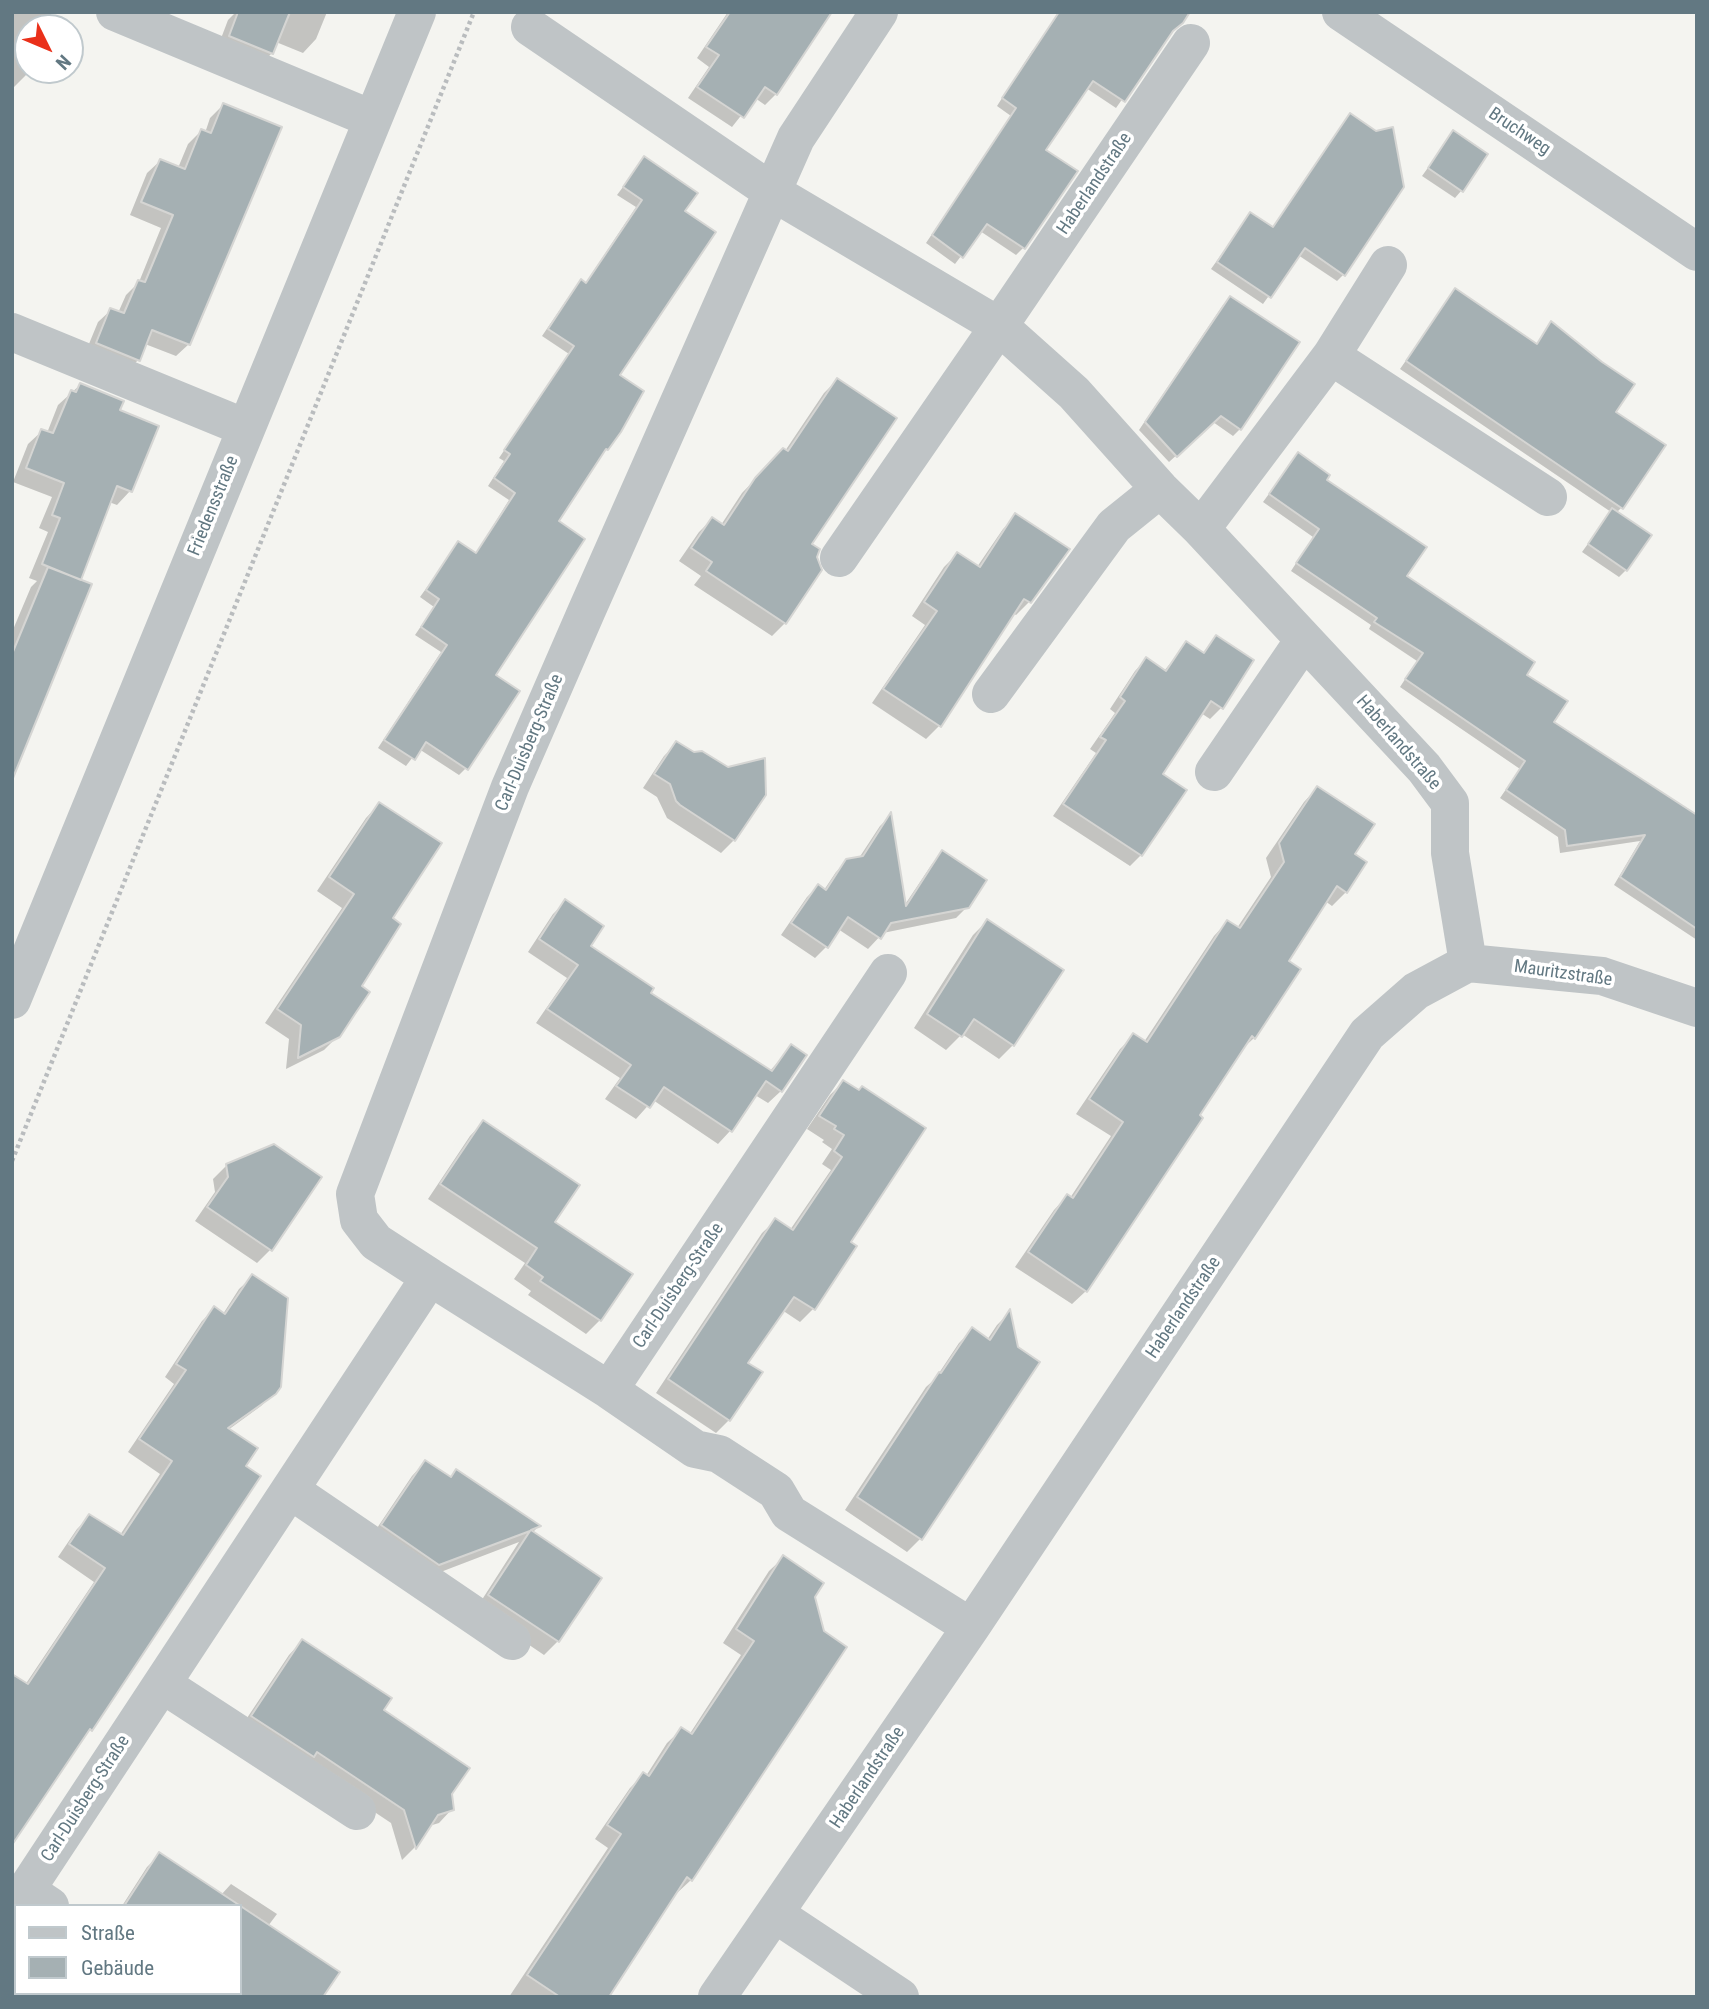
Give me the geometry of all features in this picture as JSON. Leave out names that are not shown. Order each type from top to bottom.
[{"type":"street","points":[[116,12],[372,119]]},
{"type":"street","name":"Friedensstraße","points":[[12,1000],[417,12]]},
{"type":"street","points":[[774,193],[796,138],[879,12]]},
{"type":"street","name":"Bruchweg","points":[[1340,12],[1697,252]]},
{"type":"street","name":"Haberlandstraße","points":[[530,27],[774,193],[999,326],[1074,393],[1160,489],[1201,529],[1424,768],[1450,803],[1450,853],[1468,963],[1416,991],[1367,1034],[971,1627],[717,1997]]},
{"type":"street","name":"Haberlandstraße","points":[[839,558],[1191,43]]},
{"type":"street","name":"Carl-Duisberg-Straße","points":[[774,193],[510,787],[355,1194],[359,1220],[376,1242],[609,1390],[695,1449],[719,1454],[776,1491],[789,1513],[971,1627]]},
{"type":"street","points":[[1201,529],[1331,356],[1388,265]]},
{"type":"street","points":[[12,332],[246,428]]},
{"type":"street","points":[[1331,356],[1548,497]]},
{"type":"street","points":[[992,694],[1114,526],[1160,489]]},
{"type":"street","points":[[1214,772],[1304,640]]},
{"type":"street","name":"Mauritzstraße","points":[[1468,963],[1602,976],[1697,1008]]},
{"type":"street","name":"Carl-Duisberg-Straße","points":[[609,1390],[888,972]]},
{"type":"street","name":"Carl-Duisberg-Straße","points":[[47,1904],[26,1890],[430,1277]]},
{"type":"street","points":[[290,1490],[512,1642]]},
{"type":"street","points":[[162,1684],[357,1811]]},
{"type":"street","points":[[775,1914],[900,1997]]},
{"type":"path","points":[[12,1161],[474,12]]},
{"type":"building","points":[[238,12],[290,12],[273,54],[229,36]]},
{"type":"building","points":[[730,12],[832,12],[777,95],[765,87],[744,118],[697,87],[719,55],[706,47]]},
{"type":"building","points":[[1059,12],[1190,12],[1183,23],[1173,31],[1125,102],[1093,81],[1046,150],[1078,171],[1025,249],[987,224],[963,258],[932,235],[1016,108],[1002,98]]},
{"type":"building","points":[[223,103],[282,127],[190,345],[152,330],[140,361],[96,343],[110,308],[124,313],[138,280],[145,282],[173,215],[141,202],[160,159],[185,169],[201,129],[211,133]]},
{"type":"building","points":[[1350,113],[1376,131],[1393,127],[1404,187],[1345,276],[1305,248],[1271,298],[1217,262],[1250,212],[1273,227]]},
{"type":"building","points":[[1453,130],[1488,154],[1463,192],[1428,168]]},
{"type":"building","points":[[644,156],[698,193],[685,211],[716,232],[620,375],[644,391],[621,432],[608,450],[606,449],[559,521],[585,539],[496,675],[520,691],[468,770],[426,742],[415,760],[384,740],[447,645],[421,627],[439,599],[426,590],[458,541],[476,553],[515,493],[494,478],[510,454],[504,450],[574,346],[548,329],[581,279],[586,283],[642,200],[623,187]]},
{"type":"building","points":[[1455,288],[1537,344],[1551,321],[1602,362],[1635,384],[1616,412],[1666,445],[1623,509],[1406,361]]},
{"type":"building","points":[[1230,296],[1300,342],[1241,430],[1221,416],[1177,457],[1145,422]]},
{"type":"building","points":[[837,378],[897,418],[812,544],[820,549],[817,557],[822,570],[786,624],[706,571],[712,562],[691,548],[712,517],[724,525],[755,478],[783,448],[788,451]]},
{"type":"building","points":[[80,383],[124,401],[120,410],[159,426],[132,492],[117,486],[81,580],[42,564],[60,518],[52,515],[64,483],[26,468],[41,429],[53,433],[71,390],[76,392]]},
{"type":"building","points":[[1298,452],[1330,475],[1327,480],[1427,547],[1407,576],[1535,662],[1527,675],[1568,701],[1554,722],[1697,815],[1697,929],[1620,877],[1645,835],[1567,846],[1565,830],[1506,790],[1525,761],[1405,679],[1423,653],[1374,622],[1377,618],[1296,563],[1319,529],[1269,494]]},
{"type":"building","points":[[1612,508],[1652,535],[1627,571],[1588,544]]},
{"type":"building","points":[[1015,513],[1070,549],[1031,603],[1024,599],[941,727],[883,689],[937,611],[924,602],[957,552],[980,567]]},
{"type":"building","points":[[48,567],[92,584],[13,778],[12,654]]},
{"type":"building","points":[[1216,635],[1254,660],[1223,709],[1211,701],[1163,774],[1187,790],[1142,856],[1063,804],[1106,740],[1100,737],[1125,701],[1120,697],[1146,657],[1166,671],[1186,641],[1204,653]]},
{"type":"building","points":[[676,741],[694,752],[702,751],[728,767],[765,758],[766,795],[735,841],[680,805],[670,784],[654,774]]},
{"type":"building","points":[[1317,786],[1375,824],[1355,854],[1367,862],[1347,893],[1337,886],[1289,961],[1301,969],[1255,1039],[1252,1036],[1200,1115],[1203,1118],[1087,1292],[1028,1252],[1067,1194],[1073,1198],[1123,1122],[1089,1099],[1133,1033],[1147,1042],[1227,920],[1240,928],[1284,862],[1279,843]]},
{"type":"building","points":[[379,802],[442,843],[393,918],[401,924],[362,986],[370,992],[340,1037],[298,1058],[301,1025],[277,1009],[354,894],[329,877]]},
{"type":"building","points":[[891,812],[906,906],[942,850],[987,880],[969,908],[891,923],[881,939],[848,917],[828,948],[791,923],[818,884],[826,890],[846,859],[863,856]]},
{"type":"building","points":[[565,899],[604,926],[591,946],[654,988],[651,993],[772,1071],[791,1044],[807,1055],[782,1092],[766,1081],[732,1132],[664,1087],[650,1108],[616,1086],[631,1065],[547,1009],[578,965],[539,939]]},
{"type":"building","points":[[987,919],[1064,970],[1014,1046],[974,1019],[962,1037],[927,1014]]},
{"type":"building","points":[[843,1080],[859,1090],[862,1086],[926,1128],[851,1242],[857,1246],[815,1310],[794,1297],[748,1363],[763,1372],[730,1421],[668,1379],[775,1218],[793,1230],[842,1157],[834,1151],[844,1135],[834,1129],[836,1126],[819,1116]]},
{"type":"building","points":[[483,1120],[580,1185],[555,1222],[633,1274],[601,1321],[540,1281],[543,1277],[526,1265],[537,1248],[440,1184]]},
{"type":"building","points":[[274,1144],[322,1177],[272,1251],[207,1207],[228,1177],[226,1164]]},
{"type":"building","points":[[252,1274],[288,1298],[281,1387],[276,1394],[228,1428],[258,1448],[246,1466],[261,1476],[92,1731],[90,1729],[12,1845],[12,1674],[28,1684],[105,1568],[69,1544],[89,1514],[123,1535],[172,1461],[139,1439],[186,1370],[176,1364],[214,1306],[225,1314]]},
{"type":"building","points":[[1010,1309],[1018,1347],[1040,1362],[922,1540],[857,1497],[939,1372],[941,1373],[972,1327],[990,1340]]},
{"type":"building","points":[[425,1460],[451,1477],[456,1469],[541,1526],[531,1530],[602,1578],[559,1642],[488,1595],[530,1531],[439,1565],[381,1525]]},
{"type":"building","points":[[783,1555],[824,1583],[815,1597],[824,1631],[847,1647],[692,1881],[687,1877],[609,1997],[560,1997],[527,1975],[621,1834],[607,1825],[643,1772],[649,1776],[681,1727],[692,1734],[754,1641],[736,1629]]},
{"type":"building","points":[[302,1639],[392,1698],[384,1710],[470,1768],[452,1794],[454,1810],[438,1815],[416,1849],[404,1810],[317,1752],[314,1757],[251,1716]]},
{"type":"building","points":[[159,1852],[237,1904],[125,1904]]},
{"type":"building","points":[[242,1907],[340,1972],[323,1997],[240,1997]]}]
